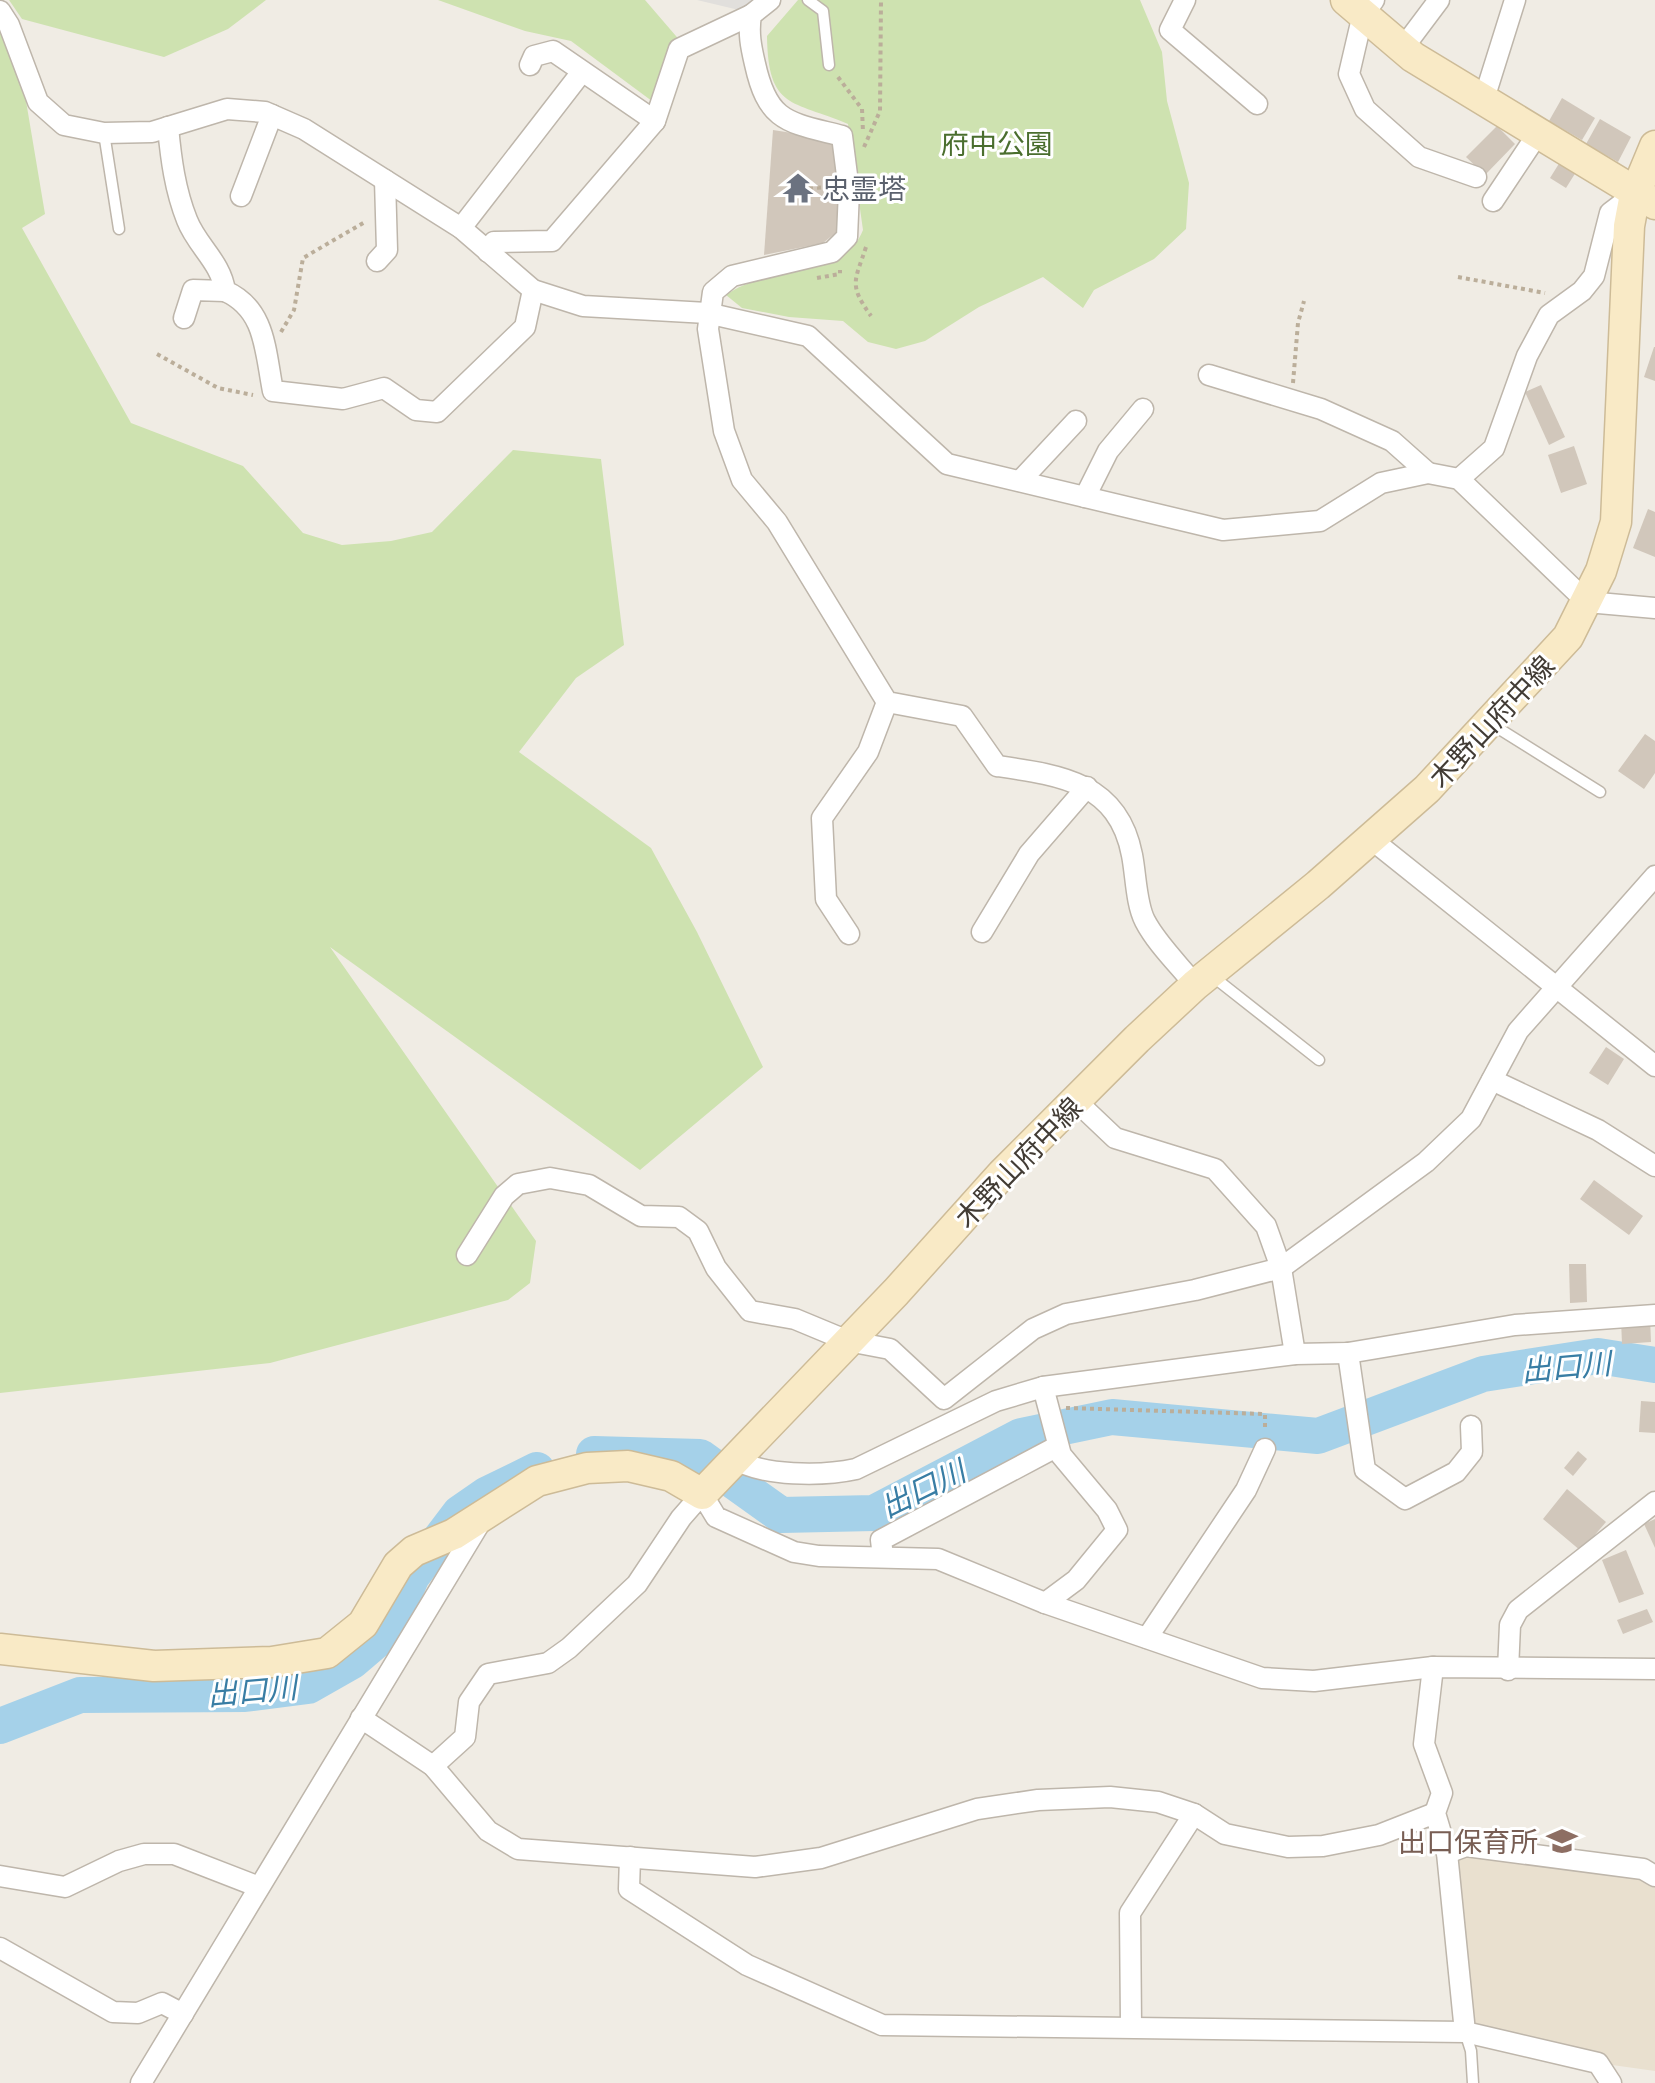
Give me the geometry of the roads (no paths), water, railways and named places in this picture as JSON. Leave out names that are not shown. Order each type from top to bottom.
[{"type":"main road","points":[[1361,5],[1403,48],[1483,102],[1645,199]]},
{"type":"main road","name":"木野山府中線","points":[[705,1491],[1002,1174],[1202,979],[1427,789],[1568,637],[1587,602],[1616,522],[1629,226],[1645,199],[1655,146]]},
{"type":"main road","points":[[0,1649],[154,1666],[272,1662],[327,1653],[363,1624],[398,1565],[414,1551],[454,1534],[537,1481],[587,1468],[628,1466],[671,1476],[705,1491]]},
{"type":"street","points":[[488,252],[494,242],[552,241],[655,121],[679,49],[751,15],[770,0]]},
{"type":"street","points":[[1185,0],[1170,30],[1257,104]]},
{"type":"street","points":[[1403,48],[1439,0]]},
{"type":"street","points":[[1483,102],[1515,0]]},
{"type":"street","points":[[1361,5],[1349,74],[1365,109],[1419,157],[1476,177]]},
{"type":"street","points":[[0,11],[9,25],[38,102],[64,125],[104,133],[152,132],[227,109],[272,115],[304,129],[461,228],[533,290],[583,306],[707,313],[808,336],[947,464],[1223,530],[1320,521],[1381,483],[1428,473],[1459,479],[1587,602],[1655,608]]},
{"type":"street","points":[[751,15],[748,33],[762,98],[790,122],[842,136],[849,191],[847,237],[832,252],[732,276],[713,292],[707,313],[724,431],[742,480],[777,522],[887,702],[962,716],[997,766],[1047,773],[1087,787],[1108,802],[1127,829],[1145,920],[1202,979]]},
{"type":"street","points":[[530,65],[534,56],[553,51],[655,121]]},
{"type":"street","points":[[461,228],[581,73]]},
{"type":"street","points":[[241,196],[272,115]]},
{"type":"street","points":[[168,127],[172,171],[187,222],[223,275],[225,291]]},
{"type":"street","points":[[1493,201],[1537,135]]},
{"type":"street","points":[[377,261],[387,250],[385,180]]},
{"type":"street","points":[[1459,479],[1494,448],[1527,356],[1549,315],[1582,291],[1594,276],[1610,213],[1645,199]]},
{"type":"street","points":[[184,318],[193,290],[225,291],[244,299],[257,317],[273,391],[343,399],[384,388],[416,410],[437,412],[525,327],[533,290]]},
{"type":"street","points":[[1209,375],[1321,409],[1392,441],[1428,473]]},
{"type":"street","points":[[1085,497],[1108,451],[1143,409]]},
{"type":"street","points":[[1020,481],[1076,421]]},
{"type":"street","points":[[849,934],[826,899],[822,818],[868,752],[887,702]]},
{"type":"street","points":[[982,932],[1029,854],[1087,787]]},
{"type":"street","points":[[1371,839],[1559,986],[1655,1066]]},
{"type":"street","points":[[467,1255],[504,1196],[518,1184],[550,1178],[589,1185],[641,1216],[679,1217],[698,1231],[716,1268],[750,1311],[795,1319],[848,1341],[890,1349],[944,1399],[1033,1329],[1066,1314],[1195,1290],[1281,1268],[1426,1162],[1471,1119],[1518,1031],[1655,876]]},
{"type":"street","points":[[1492,1080],[1598,1130],[1655,1166]]},
{"type":"street","points":[[1076,1101],[1115,1138],[1215,1169],[1266,1226],[1281,1268],[1295,1354]]},
{"type":"street","points":[[734,1458],[748,1468],[833,1474],[856,1469],[996,1401],[1043,1387],[1295,1354],[1348,1353],[1515,1325],[1655,1315]]},
{"type":"street","points":[[1348,1353],[1365,1470],[1405,1499],[1456,1472],[1472,1452],[1471,1426]]},
{"type":"street","points":[[1043,1387],[1061,1455],[1107,1510],[1117,1530],[1076,1580],[1045,1603]]},
{"type":"street","points":[[883,1557],[881,1540],[1058,1446]]},
{"type":"street","points":[[1147,1638],[1246,1490],[1265,1449]]},
{"type":"street","points":[[433,1766],[465,1737],[469,1702],[488,1674],[548,1663],[569,1648],[637,1584],[681,1518],[705,1491],[716,1517],[794,1552],[938,1559],[1045,1603],[1262,1678],[1314,1681],[1433,1667],[1655,1669]]},
{"type":"street","points":[[1508,1670],[1510,1625],[1518,1610],[1655,1502]]},
{"type":"street","points":[[141,2083],[487,1511]]},
{"type":"street","points":[[1433,1667],[1424,1744],[1442,1793],[1435,1813],[1447,1853],[1465,2032]]},
{"type":"street","points":[[361,1718],[433,1766],[488,1831],[518,1849],[755,1867],[821,1858],[977,1809],[1038,1800],[1110,1797],[1158,1802],[1194,1814],[1225,1834],[1288,1847],[1323,1846],[1379,1835],[1435,1813]]},
{"type":"street","points":[[1131,2025],[1130,1913],[1194,1814]]},
{"type":"street","points":[[1447,1853],[1466,1846],[1643,1869],[1655,1876]]},
{"type":"street","points":[[0,1876],[65,1887],[119,1861],[144,1854],[174,1854],[259,1887]]},
{"type":"street","points":[[630,1857],[629,1889],[747,1965],[882,2025],[1131,2025],[1465,2032],[1598,2063],[1611,2083]]},
{"type":"street","points":[[0,1948],[113,2012],[138,2013],[162,2003],[183,2014]]},
{"type":"lane","points":[[808,0],[823,11],[829,65]]},
{"type":"lane","points":[[104,133],[119,229]]},
{"type":"lane","points":[[1490,723],[1600,792]]},
{"type":"lane","points":[[1202,979],[1319,1060]]},
{"type":"lane","points":[[1465,2032],[1471,2051],[1473,2083]]},
{"type":"waterway","name":"出口川","points":[[594,1454],[700,1457],[781,1515],[874,1513],[1021,1436],[1112,1417],[1318,1436],[1483,1374],[1598,1356],[1655,1365]]},
{"type":"waterway","name":"出口川","points":[[0,1726],[80,1695],[245,1694],[308,1686],[352,1661],[379,1638],[393,1619],[412,1576],[460,1513],[486,1495],[537,1470]]},
{"type":"place","name":"忠霊塔","points":[[798,188]]},
{"type":"place","name":"出口保育所","points":[[1562,1841]]},
{"type":"park label","name":"府中公園","points":[[997,143]]}]
